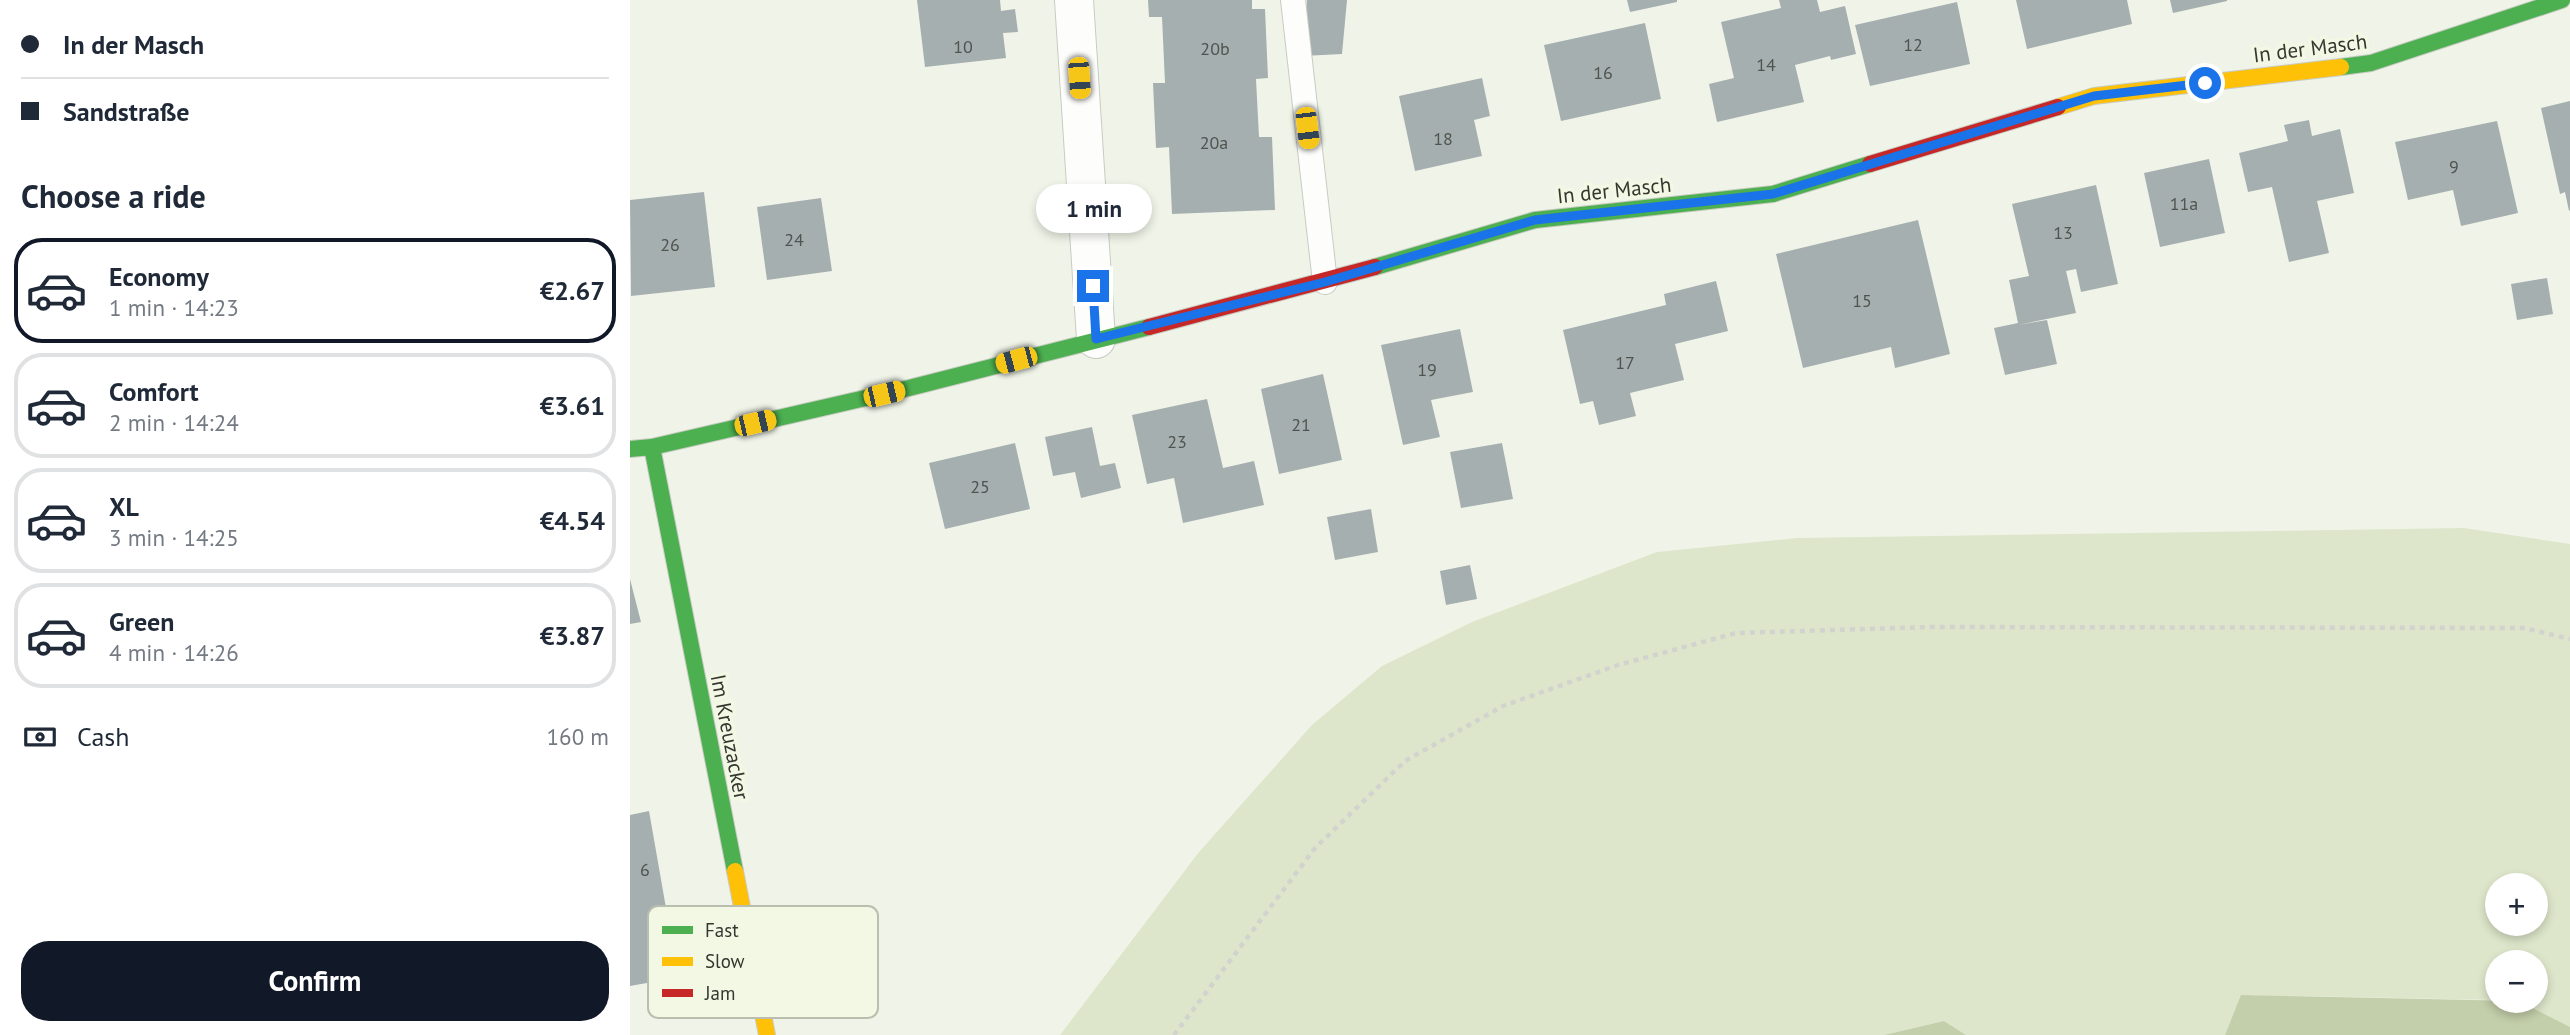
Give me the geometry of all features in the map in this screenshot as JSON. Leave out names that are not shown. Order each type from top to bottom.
[{"type":"street","points":[[1074,0],[1096,339]]},
{"type":"street","name":"In der Masch","points":[[630,449],[652,447],[909,388],[1325,282],[1535,220],[1773,194],[2094,96],[2371,63],[2562,0]]},
{"type":"street","name":"Im Kreuzacker","points":[[652,447],[742,906]]},
{"type":"lane","points":[[1293,0],[1325,282]]},
{"type":"path","points":[[1174,1035],[1315,848],[1405,761],[1503,706],[1618,665],[1736,633],[1917,628],[2524,628],[2570,639]]},
{"type":"shaded area","points":[[2464,528],[2570,544],[2570,1027],[2543,1013],[2548,1013],[2548,950],[2485,950],[2485,1000],[2242,995],[2225,1035],[1966,1035],[1944,1021],[1884,1035],[1060,1035],[1199,852],[1312,725],[1382,666],[1472,622],[1657,552],[1797,538]]},
{"type":"shaded area","points":[[2241,995],[2485,1000],[2485,1013],[2543,1013],[2570,1027],[2570,1035],[2225,1035]]},
{"type":"shaded area","points":[[1944,1021],[1966,1035],[1884,1035]]},
{"type":"building","points":[[917,0],[1000,0],[1001,11],[1015,9],[1018,32],[1003,33],[1006,58],[925,67]]},
{"type":"building","points":[[1148,0],[1252,0],[1252,9],[1265,9],[1268,78],[1256,79],[1259,137],[1272,137],[1275,210],[1172,214],[1169,147],[1156,148],[1153,83],[1165,83],[1162,17],[1149,17]]},
{"type":"building","points":[[1307,0],[1347,0],[1342,54],[1303,56]]},
{"type":"building","points":[[1627,0],[1677,0],[1677,2],[1630,12]]},
{"type":"building","points":[[1779,0],[1817,0],[1820,12],[1845,6],[1856,54],[1831,60],[1830,56],[1795,65],[1804,102],[1717,122],[1709,84],[1734,78],[1721,22],[1781,8]]},
{"type":"building","points":[[2016,0],[2127,0],[2132,24],[2027,49]]},
{"type":"building","points":[[2170,0],[2227,0],[2227,1],[2173,13]]},
{"type":"building","points":[[1957,2],[1970,64],[1870,86],[1855,25]]},
{"type":"building","points":[[1645,23],[1661,99],[1561,121],[1544,45]]},
{"type":"building","points":[[1482,78],[1490,116],[1474,120],[1482,156],[1415,171],[1399,96]]},
{"type":"building","points":[[2570,101],[2569,211],[2565,192],[2560,194],[2541,108]]},
{"type":"building","points":[[2309,120],[2312,136],[2340,129],[2354,193],[2317,201],[2329,253],[2289,262],[2272,187],[2248,192],[2239,153],[2288,141],[2284,125]]},
{"type":"building","points":[[2497,121],[2518,213],[2461,226],[2453,190],[2408,200],[2395,142]]},
{"type":"building","points":[[2209,159],[2225,233],[2160,247],[2144,173]]},
{"type":"building","points":[[2096,185],[2118,284],[2081,292],[2076,269],[2066,271],[2076,313],[2018,325],[2047,320],[2057,364],[2005,375],[1994,328],[2018,323],[2009,280],[2029,276],[2012,204]]},
{"type":"building","points":[[704,192],[715,287],[631,296],[630,200]]},
{"type":"building","points":[[821,198],[832,271],[767,280],[757,207]]},
{"type":"building","points":[[1918,220],[1950,354],[1895,368],[1891,347],[1803,368],[1776,254]]},
{"type":"building","points":[[2547,278],[2553,314],[2517,320],[2511,284]]},
{"type":"building","points":[[1716,281],[1728,331],[1675,344],[1684,380],[1630,393],[1636,416],[1599,425],[1593,401],[1580,404],[1563,330],[1666,305],[1664,294]]},
{"type":"building","points":[[1460,329],[1473,392],[1431,400],[1440,437],[1403,445],[1381,345]]},
{"type":"building","points":[[1323,374],[1342,460],[1279,474],[1261,389]]},
{"type":"building","points":[[1207,399],[1223,468],[1254,461],[1264,505],[1183,523],[1174,478],[1147,484],[1132,415]]},
{"type":"building","points":[[1092,427],[1100,466],[1115,463],[1121,488],[1081,498],[1075,472],[1053,476],[1045,437]]},
{"type":"building","points":[[1015,443],[1030,509],[945,529],[929,463]]},
{"type":"building","points":[[1502,443],[1513,499],[1461,508],[1450,452]]},
{"type":"building","points":[[1371,509],[1378,552],[1335,560],[1327,517]]},
{"type":"building","points":[[1470,565],[1477,599],[1446,605],[1440,571]]},
{"type":"building","points":[[630,579],[641,622],[630,624]]},
{"type":"building","points":[[649,811],[666,906],[648,906],[648,983],[630,986],[630,815]]},
{"type":"traffic: fast","points":[[2341,67],[2371,63],[2562,0]]},
{"type":"traffic: fast","points":[[1375,267],[1535,220],[1773,194],[1870,164]]},
{"type":"traffic: fast","points":[[630,449],[652,447],[909,388],[1149,327]]},
{"type":"traffic: fast","points":[[652,447],[735,871]]},
{"type":"traffic: slow","points":[[2058,107],[2094,96],[2341,67]]},
{"type":"traffic: slow","points":[[735,871],[742,906]]},
{"type":"traffic: slow","points":[[764,1018],[767,1035]]},
{"type":"traffic: jam","points":[[1870,164],[2058,107]]},
{"type":"traffic: jam","points":[[1149,327],[1375,267]]},
{"type":"route","points":[[1093,286],[1096,339],[1325,282],[1535,220],[1773,194],[2094,96],[2205,83]]}]
